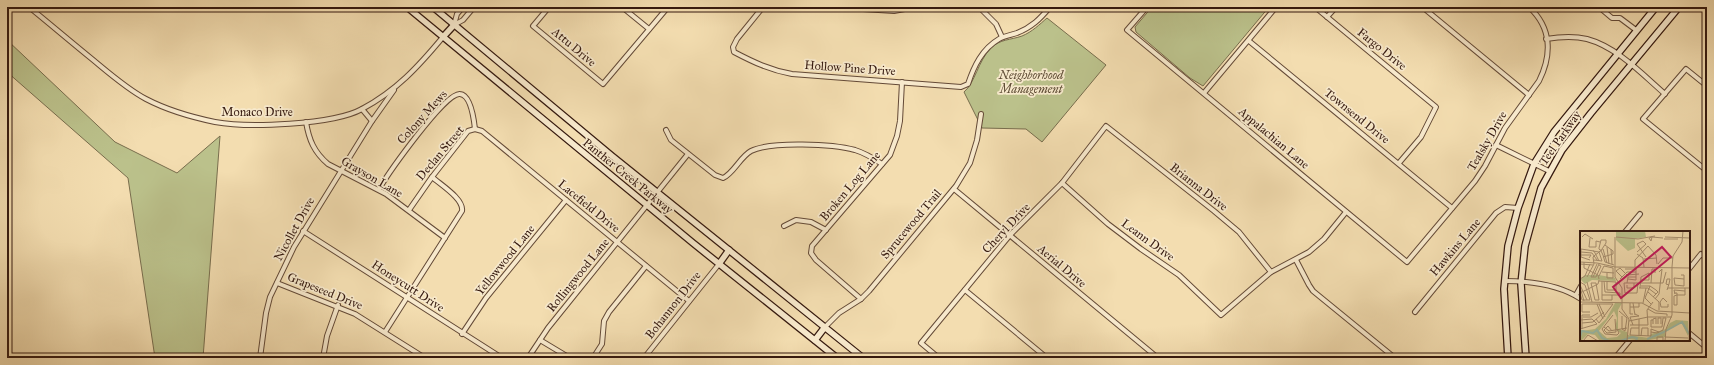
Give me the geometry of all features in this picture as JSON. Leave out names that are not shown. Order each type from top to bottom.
[{"type":"main road","name":"Panther Creek Parkway","points":[[407,7],[647,206],[837,358]]},
{"type":"main road","name":"Panther Creek Parkway","points":[[433,7],[658,193],[863,358]]},
{"type":"main road","name":"Teel Parkway","points":[[1508,358],[1505,281],[1508,246],[1518,208],[1534,164],[1554,132],[1616,54],[1656,7]]},
{"type":"main road","name":"Teel Parkway","points":[[1526,358],[1522,281],[1525,246],[1541,188],[1549,171],[1577,131],[1679,7]]},
{"type":"main road","points":[[443,37],[454,24]]},
{"type":"main road","points":[[719,264],[729,250]]},
{"type":"main road","points":[[814,340],[825,327]]},
{"type":"street","name":"Monaco Drive","points":[[29,7],[113,76],[145,98],[178,113],[216,122],[256,125],[306,122],[344,116],[362,109],[396,88],[421,64],[443,37]]},
{"type":"street","points":[[454,24],[456,14],[462,7]]},
{"type":"street","points":[[454,24],[463,20],[474,7]]},
{"type":"street","name":"Attu Drive","points":[[549,7],[533,26],[603,84],[649,29]]},
{"type":"street","points":[[622,7],[649,29],[668,7]]},
{"type":"street","name":"Hollow Pine Drive","points":[[763,7],[737,39],[733,47],[734,52],[760,66],[777,72],[961,87],[968,84],[974,66],[984,50],[1002,37]]},
{"type":"street","points":[[832,7],[894,11],[915,7]]},
{"type":"street","points":[[979,7],[996,24],[1002,37],[1032,27],[1042,18],[1050,7]]},
{"type":"street","name":"Appalachian Lane","points":[[1147,7],[1127,30],[1407,262]]},
{"type":"street","points":[[1204,93],[1276,7]]},
{"type":"street","name":"Fargo Drive","points":[[1315,7],[1436,107],[1421,137],[1399,163]]},
{"type":"street","points":[[1327,17],[1336,7]]},
{"type":"street","name":"Tealsky Drive","points":[[1407,262],[1485,166],[1505,128],[1539,81],[1547,60],[1546,39],[1541,21],[1529,7]]},
{"type":"street","points":[[1599,7],[1612,18],[1620,18],[1636,30]]},
{"type":"street","points":[[1426,10],[1529,94]]},
{"type":"street","points":[[1546,39],[1561,37],[1586,39],[1602,45],[1631,65],[1665,94]]},
{"type":"street","name":"Townsend Drive","points":[[1249,41],[1452,208]]},
{"type":"street","points":[[1707,86],[1686,69],[1643,119],[1707,171]]},
{"type":"street","name":"Broken Log Lane","points":[[861,299],[816,260],[811,253],[812,246],[890,154],[897,136],[900,121],[902,82]]},
{"type":"street","name":"Nicollet Drive","points":[[260,358],[266,313],[270,297],[303,230],[372,121],[396,88]]},
{"type":"street","name":"Colony Mews","points":[[379,189],[408,147],[436,114],[455,95],[461,94],[466,97],[472,111],[475,129]]},
{"type":"street","points":[[362,109],[372,121]]},
{"type":"street","name":"Sprucewood Trail","points":[[825,327],[839,313],[861,299],[954,189],[970,163],[977,140],[981,114]]},
{"type":"street","name":"Grayson Lane","points":[[306,122],[310,142],[318,154],[328,164],[379,189],[445,238]]},
{"type":"street","name":"Cheryl Drive","points":[[939,358],[921,343],[1010,235],[1062,183],[1106,126]]},
{"type":"street","name":"Brianna Drive","points":[[1106,126],[1239,232],[1271,272]]},
{"type":"street","name":"Declan Street","points":[[409,210],[432,177],[468,131],[475,129]]},
{"type":"street","name":"Lacefield Drive","points":[[475,129],[482,131],[689,301]]},
{"type":"street","points":[[666,130],[671,140],[715,175],[723,178],[746,154],[764,146],[774,145],[825,146],[853,149],[869,155],[882,164]]},
{"type":"street","points":[[1496,145],[1549,171]]},
{"type":"street","name":"Rollingwood Lane","points":[[528,358],[540,340],[688,154]]},
{"type":"street","points":[[385,332],[460,215],[463,207],[460,200],[432,177]]},
{"type":"street","name":"Leann Drive","points":[[1062,183],[1108,224],[1179,275],[1221,315],[1271,272]]},
{"type":"street","name":"Aerial Drive","points":[[954,189],[1158,358]]},
{"type":"street","name":"Yellowwood Lane","points":[[462,334],[486,298],[566,200]]},
{"type":"street","name":"Hawkins Lane","points":[[1415,312],[1496,213],[1505,207],[1518,208]]},
{"type":"street","points":[[1271,272],[1310,252],[1324,239],[1346,212]]},
{"type":"street","points":[[1626,231],[1640,214]]},
{"type":"street","points":[[784,226],[796,220],[811,222],[826,230]]},
{"type":"street","name":"Honeycutt Drive","points":[[303,230],[462,334],[502,358]]},
{"type":"street","points":[[1690,268],[1701,254],[1707,259]]},
{"type":"street","points":[[1296,260],[1313,291],[1395,358]]},
{"type":"street","name":"Bohannon Drive","points":[[644,358],[719,264]]},
{"type":"street","points":[[594,358],[602,344],[604,321],[609,312],[646,266]]},
{"type":"street","points":[[1505,281],[1540,283],[1563,289],[1580,297]]},
{"type":"street","name":"Grapeseed Drive","points":[[277,283],[338,306],[366,320],[425,358]]},
{"type":"street","points":[[1576,295],[1580,288]]},
{"type":"street","points":[[965,290],[1047,358]]},
{"type":"street","points":[[323,358],[327,336],[338,306]]},
{"type":"street","points":[[1690,334],[1707,348]]},
{"type":"street","points":[[540,340],[570,358]]},
{"type":"street","points":[[1615,358],[1629,341]]},
{"type":"green space","points":[[1152,7],[1269,7],[1203,86],[1190,78],[1136,32],[1135,27]]},
{"type":"green space","name":"Neighborhood Management","points":[[1047,18],[1106,65],[1042,142],[1026,129],[982,128],[964,92],[971,83],[983,59],[994,45],[1026,34],[1036,28]]},
{"type":"green space","points":[[7,40],[115,142],[177,173],[220,136],[203,358],[155,358],[128,178],[7,72]]}]
